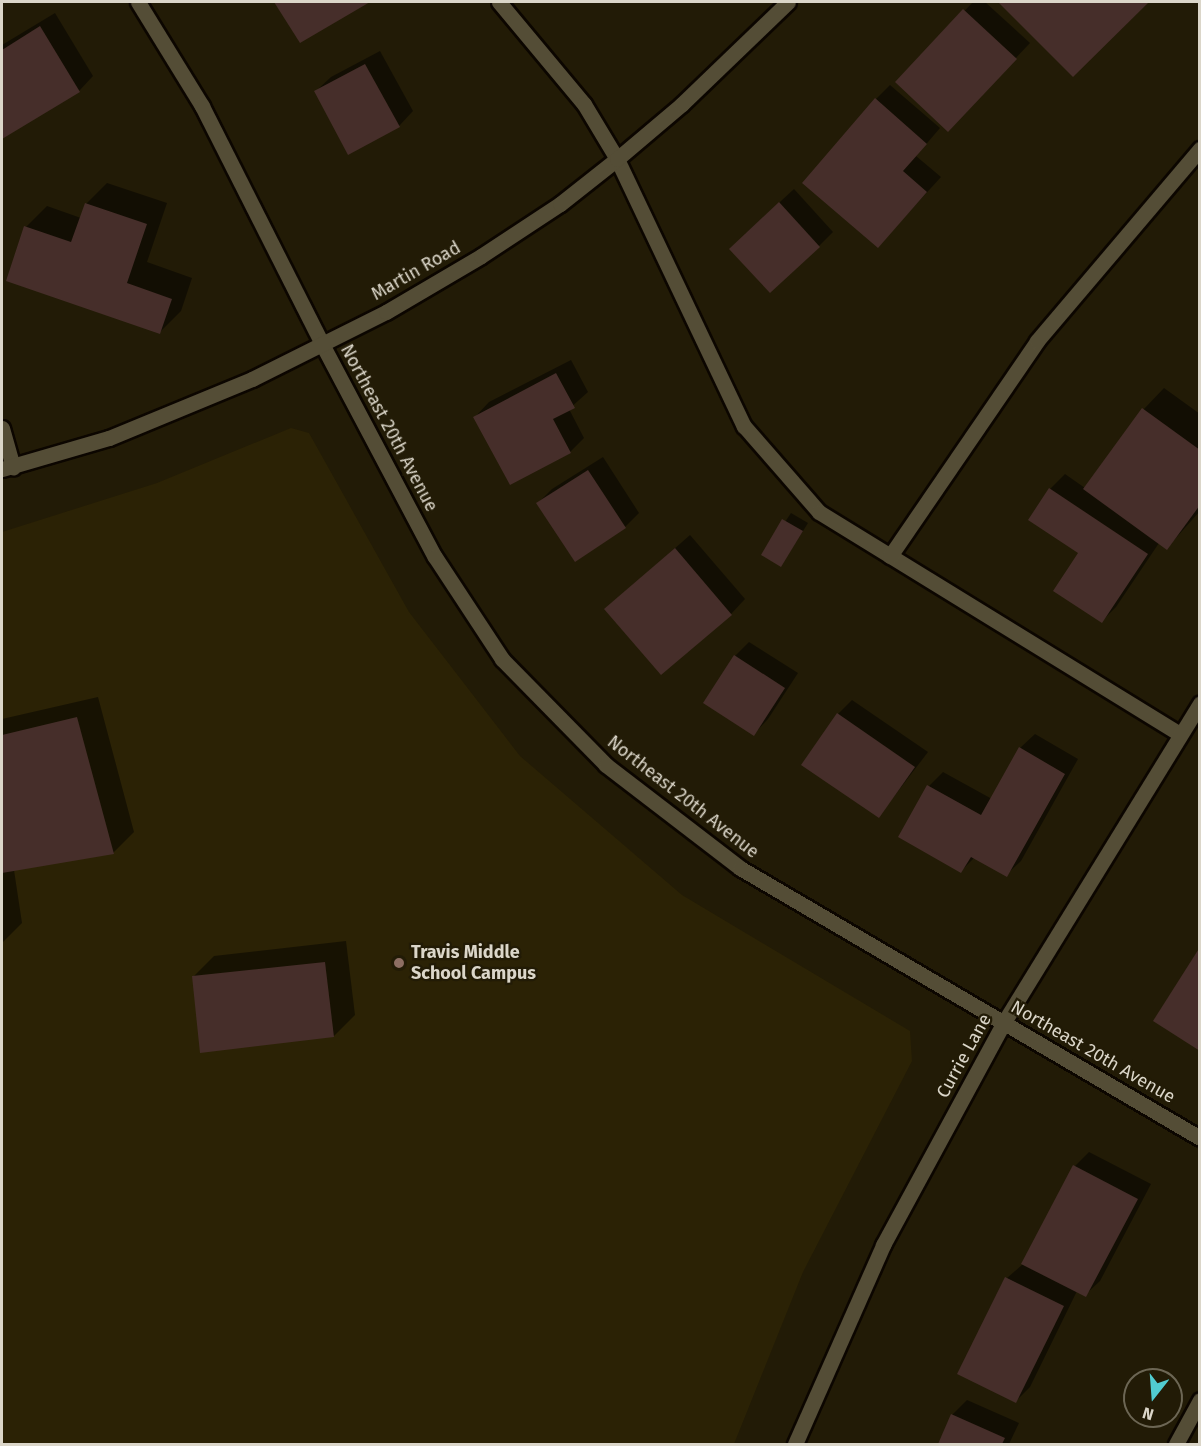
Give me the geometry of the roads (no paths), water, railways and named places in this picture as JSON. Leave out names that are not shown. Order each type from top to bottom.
[{"type":"street","name":"Northeast 20th Avenue","points":[[138,2],[202,106],[322,344],[435,557],[502,659],[606,765],[740,868],[1200,1138]]},
{"type":"street","points":[[499,2],[584,104],[617,159],[744,426],[819,512],[1178,733]]},
{"type":"street","name":"Martin Road","points":[[7,468],[163,417],[386,312],[481,256],[560,204],[617,159],[682,105],[788,2]]},
{"type":"street","points":[[890,556],[1037,341],[1200,150]]},
{"type":"street","points":[[2,428],[7,468]]},
{"type":"street","name":"Currie Lane","points":[[795,1444],[883,1245],[1004,1023],[1178,733],[1200,704]]},
{"type":"street","points":[[1176,1444],[1200,1400]]},
{"type":"place","name":"Travis Middle School Campus","points":[[399,963]]}]
